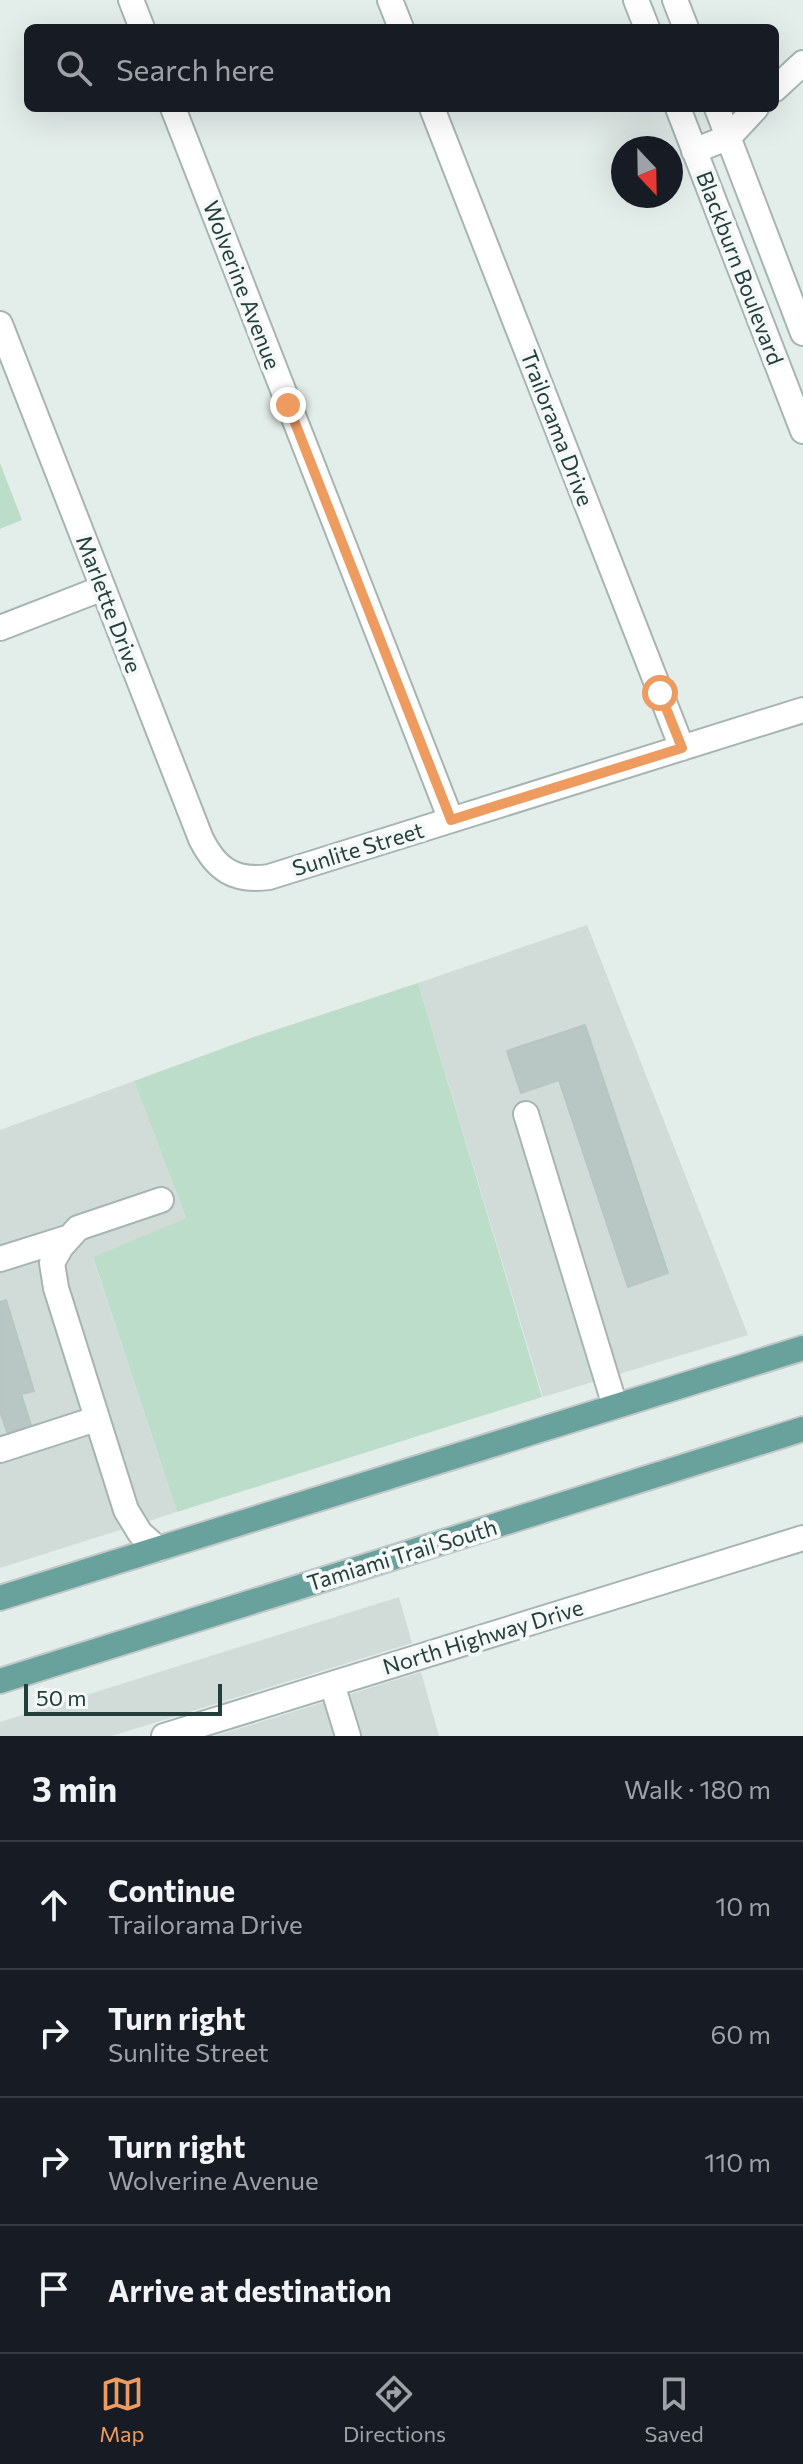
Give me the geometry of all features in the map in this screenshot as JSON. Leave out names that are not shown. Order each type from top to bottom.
[{"type":"main road","points":[[0,1598],[803,1348]]},
{"type":"main road","name":"Tamiami Trail South","points":[[0,1681],[803,1429]]},
{"type":"street","points":[[131,0],[140,24]]},
{"type":"street","points":[[390,0],[399,24]]},
{"type":"street","points":[[636,0],[645,24]]},
{"type":"street","points":[[675,0],[684,24]]},
{"type":"street","points":[[779,85],[803,63]]},
{"type":"street","name":"Wolverine Avenue","points":[[175,112],[451,820]]},
{"type":"street","name":"Trailorama Drive","points":[[434,112],[682,748]]},
{"type":"street","name":"Blackburn Boulevard","points":[[679,112],[803,431]]},
{"type":"street","name":"Blackburn Boulevard","points":[[719,112],[803,333]]},
{"type":"street","points":[[729,137],[752,112]]},
{"type":"street","name":"Blackburn Boulevard","points":[[694,151],[729,137]]},
{"type":"street","name":"Marlette Drive","points":[[0,324],[201,839],[210,857],[232,874]]},
{"type":"street","points":[[0,628],[103,588]]},
{"type":"street","name":"Sunlite Street","points":[[232,874],[258,879],[269,877],[803,710]]},
{"type":"street","points":[[526,1114],[615,1406]]},
{"type":"street","points":[[158,1549],[140,1533],[126,1510],[56,1288],[52,1263],[78,1228],[161,1200]]},
{"type":"street","points":[[0,1259],[70,1237]]},
{"type":"street","points":[[0,1450],[96,1419]]},
{"type":"street","name":"North Highway Drive","points":[[164,1736],[192,1732],[332,1684],[803,1538]]},
{"type":"street","points":[[332,1684],[347,1735]]},
{"type":"shaded area","points":[[587,925],[748,1335],[543,1397],[418,983]]},
{"type":"shaded area","points":[[134,1081],[186,1218],[93,1258],[177,1512],[0,1568],[0,1130]]},
{"type":"shaded area","points":[[399,1597],[412,1643],[112,1736],[0,1736],[0,1722]]},
{"type":"shaded area","points":[[421,1672],[439,1736],[215,1736]]},
{"type":"green space","points":[[0,463],[22,520],[0,529]]},
{"type":"green space","points":[[418,983],[542,1397],[177,1512],[93,1257],[186,1218],[134,1081],[251,1038]]},
{"type":"building","points":[[585,1025],[668,1273],[628,1287],[559,1080],[521,1093],[507,1051]]},
{"type":"building","points":[[6,1300],[34,1391],[21,1394],[31,1425],[7,1432],[0,1411],[0,1302]]},
{"type":"route","points":[[288,405],[451,820],[682,748],[660,693]]}]
